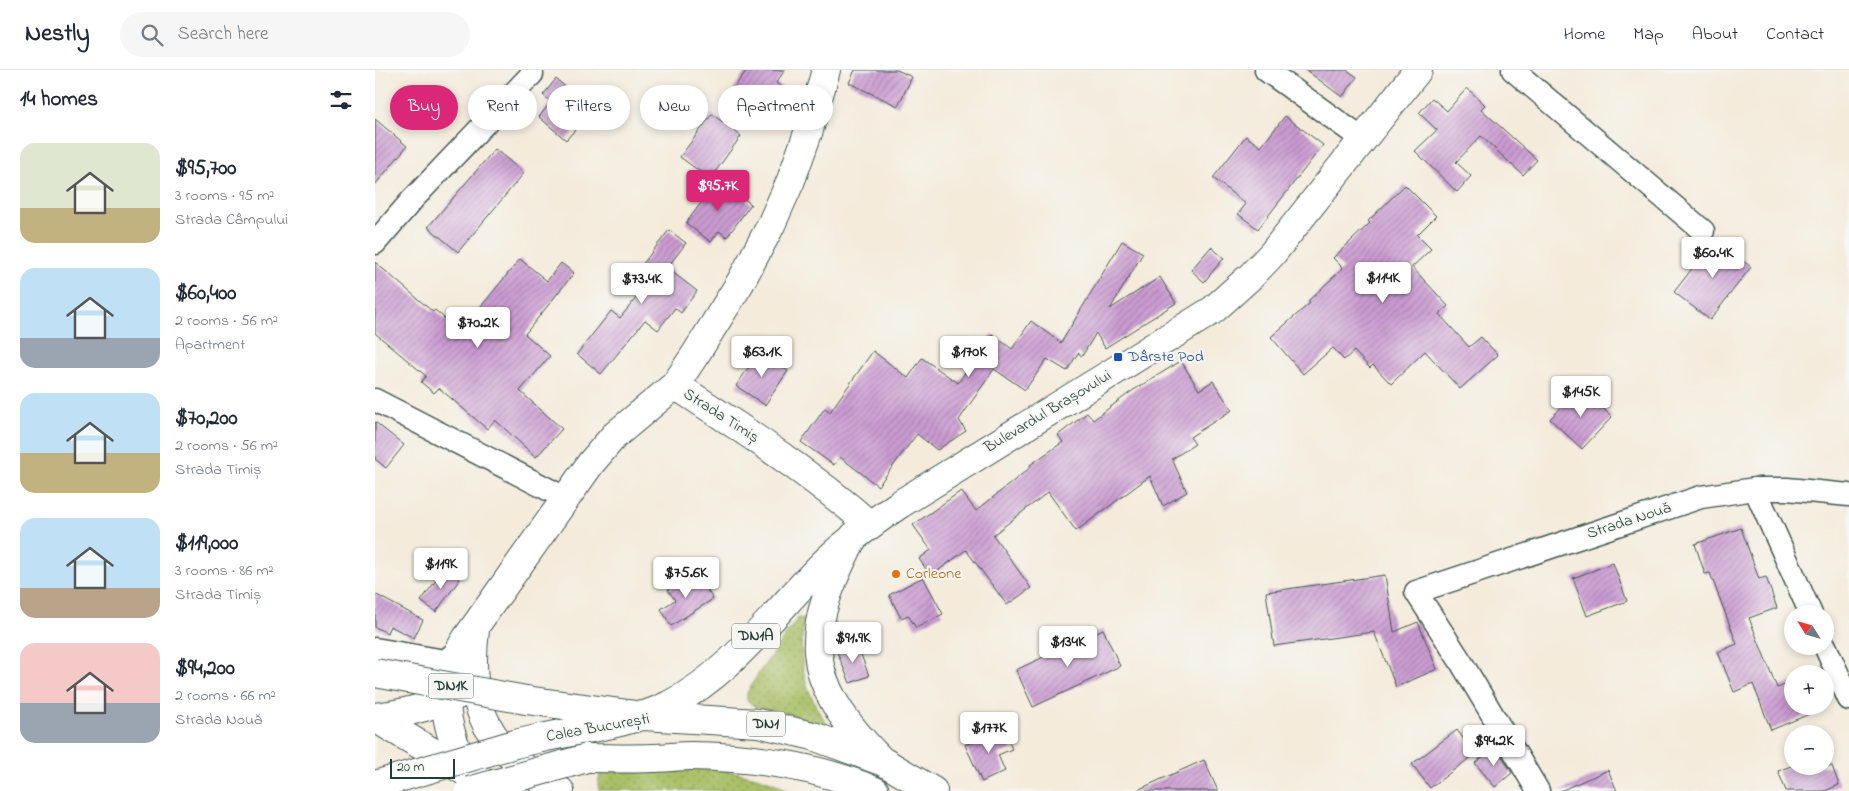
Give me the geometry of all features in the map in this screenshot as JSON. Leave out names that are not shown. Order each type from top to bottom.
[{"type":"main road","points":[[675,385],[740,283],[770,227],[791,180],[809,130],[826,70]]},
{"type":"main road","name":"Bulevardul Brașovului","points":[[643,716],[670,704],[718,672],[767,625],[828,560],[862,530],[908,498],[1213,310],[1272,254],[1418,70]]},
{"type":"main road","name":"Strada Timiș","points":[[468,782],[452,740],[445,700],[447,680],[458,651],[591,463],[614,436],[675,385],[783,456],[833,493],[862,530]]},
{"type":"main road","points":[[862,530],[837,568],[821,612],[818,637],[819,667],[828,693],[844,718],[884,762]]},
{"type":"main road","points":[[475,629],[472,657],[474,688],[480,712],[487,728],[522,767],[560,791]]},
{"type":"main road","name":"DN1K","points":[[375,673],[526,700],[643,716]]},
{"type":"main road","name":"DN1K","points":[[375,717],[423,709],[474,688]]},
{"type":"main road","name":"Calea București","points":[[375,785],[515,744],[643,716],[759,722],[813,736],[884,762],[933,791]]},
{"type":"main road","name":"DN1K","points":[[375,717],[468,782],[498,791]]},
{"type":"main road","name":"Calea București","points":[[468,782],[587,758],[689,756],[753,760],[799,768],[856,783],[875,791]]},
{"type":"main road","points":[[799,768],[830,791]]},
{"type":"street","points":[[1266,70],[1362,139]]},
{"type":"street","points":[[1513,70],[1703,231]]},
{"type":"street","points":[[375,244],[420,192],[532,74]]},
{"type":"street","points":[[375,400],[565,498]]},
{"type":"street","points":[[1755,489],[1807,605]]},
{"type":"street","name":"Strada Nouă","points":[[1538,791],[1461,662],[1416,592],[1701,497],[1755,489],[1787,489],[1849,495]]},
{"type":"street","points":[[375,649],[445,661],[458,651]]},
{"type":"street","points":[[1829,655],[1849,699]]},
{"type":"green space","points":[[798,618],[804,619],[801,649],[804,676],[820,714],[829,727],[786,713],[755,707],[747,700],[747,693],[758,674]]},
{"type":"green space","points":[[695,767],[756,777],[790,791],[599,790],[600,774],[608,772]]},
{"type":"building","points":[[747,70],[785,70],[776,83],[779,85],[736,85]]},
{"type":"building","points":[[855,70],[897,70],[912,77],[898,106],[849,83]]},
{"type":"building","points":[[1306,70],[1347,70],[1357,77],[1342,97]]},
{"type":"building","points":[[556,79],[563,85],[551,85]]},
{"type":"building","points":[[1467,88],[1485,105],[1481,109],[1537,160],[1523,175],[1481,136],[1456,162],[1471,176],[1457,192],[1415,151],[1437,130],[1419,113],[1432,98],[1447,111]]},
{"type":"building","points":[[547,90],[547,98],[543,95]]},
{"type":"building","points":[[547,107],[547,124],[539,117]]},
{"type":"building","points":[[712,114],[718,119],[718,130],[733,130],[741,136],[710,179],[680,157],[700,130],[708,130],[708,119]]},
{"type":"building","points":[[1285,116],[1323,145],[1258,229],[1238,214],[1246,204],[1213,178],[1246,136],[1261,147]]},
{"type":"building","points":[[375,119],[407,146],[375,185]]},
{"type":"building","points":[[554,130],[575,130],[566,140]]},
{"type":"building","points":[[495,149],[524,173],[458,252],[428,227]]},
{"type":"building","points":[[718,180],[751,204],[727,237],[719,231],[711,242],[686,223]]},
{"type":"building","points":[[1405,185],[1436,216],[1417,235],[1431,249],[1412,267],[1448,306],[1439,314],[1469,347],[1481,337],[1498,355],[1460,389],[1425,351],[1391,384],[1373,365],[1370,368],[1354,351],[1344,360],[1333,348],[1303,374],[1271,337],[1310,303],[1308,301],[1343,268],[1333,258],[1370,223],[1368,221]]},
{"type":"building","points":[[669,230],[686,243],[667,268],[697,291],[681,313],[675,308],[658,330],[645,320],[601,374],[577,354],[611,311],[620,318],[641,292],[629,282]]},
{"type":"building","points":[[1715,239],[1751,267],[1710,320],[1674,292]]},
{"type":"building","points":[[1122,241],[1143,253],[1110,309],[1160,277],[1176,303],[1105,348],[1096,333],[1082,356],[1078,353],[1067,371],[1047,359],[1025,390],[994,369],[959,420],[966,431],[937,450],[917,434],[878,486],[840,457],[834,465],[801,442],[825,408],[830,412],[873,351],[908,378],[922,358],[958,383],[992,334],[1012,349],[1031,321],[1061,343]]},
{"type":"building","points":[[1211,247],[1224,258],[1204,282],[1191,270]]},
{"type":"building","points":[[520,259],[547,281],[561,263],[574,273],[525,334],[550,356],[520,391],[562,429],[536,457],[495,420],[487,429],[439,388],[434,393],[421,382],[426,376],[375,333],[375,262],[433,312],[435,310],[460,332]]},
{"type":"building","points":[[759,352],[788,371],[765,405],[736,386]]},
{"type":"building","points":[[1181,361],[1199,390],[1213,381],[1232,410],[1190,437],[1195,444],[1172,459],[1187,492],[1163,506],[1150,476],[1076,531],[1048,492],[993,535],[1031,588],[1007,605],[966,550],[931,576],[919,559],[931,550],[913,525],[961,491],[976,511],[1031,467],[1030,465],[1063,442],[1058,435],[1087,413],[1093,420],[1132,391]]},
{"type":"building","points":[[1581,387],[1612,417],[1582,449],[1550,419]]},
{"type":"building","points":[[375,422],[404,445],[386,468],[375,459]]},
{"type":"building","points":[[1741,528],[1759,579],[1766,577],[1777,608],[1749,618],[1777,688],[1784,685],[1784,715],[1807,715],[1771,730],[1753,684],[1734,692],[1718,652],[1737,644],[1710,573],[1705,574],[1695,544]]},
{"type":"building","points":[[1613,563],[1627,601],[1587,616],[1573,578]]},
{"type":"building","points":[[445,568],[460,579],[436,612],[421,601]]},
{"type":"building","points":[[695,572],[713,599],[671,626],[661,609],[675,600],[668,590]]},
{"type":"building","points":[[1385,575],[1394,632],[1418,622],[1437,669],[1396,687],[1374,632],[1274,646],[1266,592]]},
{"type":"building","points":[[923,577],[943,614],[916,628],[908,615],[901,618],[889,595]]},
{"type":"building","points":[[375,594],[423,620],[414,638],[390,626],[387,633],[375,627]]},
{"type":"building","points":[[1103,629],[1120,666],[1033,707],[1016,670]]},
{"type":"building","points":[[857,644],[869,676],[850,683],[837,652]]},
{"type":"building","points":[[1002,728],[1012,749],[998,755],[1005,771],[982,782],[965,745]]},
{"type":"building","points":[[1457,730],[1475,754],[1430,788],[1412,764]]},
{"type":"building","points":[[1496,746],[1512,773],[1495,787],[1475,763]]},
{"type":"building","points":[[1204,760],[1218,791],[1135,791]]},
{"type":"building","points":[[1784,769],[1784,775],[1834,775],[1834,771],[1839,785],[1825,791],[1786,791],[1778,771]]},
{"type":"building","points":[[1608,770],[1617,791],[1560,791]]},
{"type":"place","name":"Dârste Pod","points":[[1118,357]]},
{"type":"place","name":"Corleone","points":[[896,574]]}]
